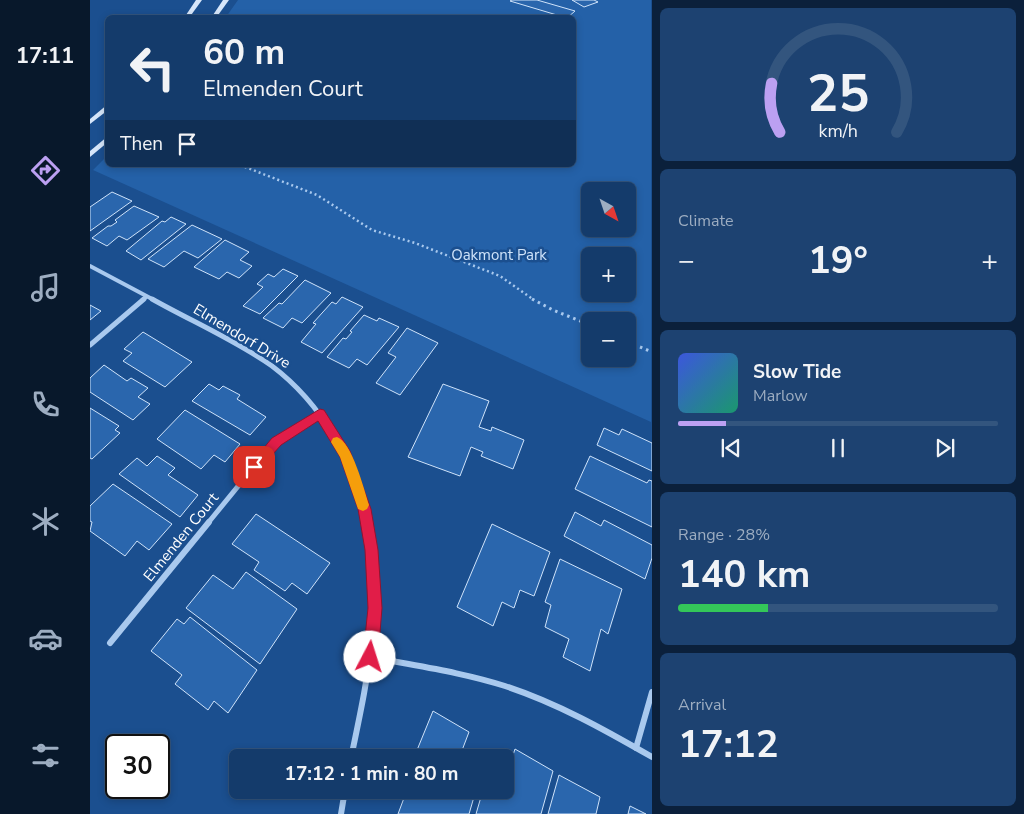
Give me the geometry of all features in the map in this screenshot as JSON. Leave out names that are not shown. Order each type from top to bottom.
[{"type":"main road","points":[[188,15],[199,0]]},
{"type":"main road","points":[[215,15],[226,0]]},
{"type":"main road","points":[[90,122],[105,109]]},
{"type":"main road","points":[[90,155],[105,141]]},
{"type":"street","name":"Elmendorf Drive","points":[[90,266],[272,367],[295,386],[320,414],[346,455],[364,509],[372,550],[375,608],[370,657],[353,749]]},
{"type":"street","points":[[90,345],[146,297]]},
{"type":"street","name":"Elmenden Court","points":[[110,643],[266,452],[294,429],[320,414]]},
{"type":"street","points":[[370,657],[476,677],[523,692],[578,717],[652,757]]},
{"type":"street","points":[[636,748],[652,692]]},
{"type":"street","points":[[340,814],[343,799]]},
{"type":"path","points":[[245,167],[318,196],[372,230],[472,264],[500,276],[535,301],[581,321]]},
{"type":"path","points":[[636,345],[652,352]]},
{"type":"green space","name":"Oakmont Park","points":[[238,0],[651,0],[651,422],[93,170],[105,158],[105,167],[576,167],[576,15],[227,15]]},
{"type":"building","points":[[537,0],[575,11],[570,15],[557,15],[510,1]]},
{"type":"building","points":[[572,0],[594,0],[598,2],[584,7]]},
{"type":"building","points":[[112,192],[132,201],[90,231],[90,207]]},
{"type":"building","points":[[134,206],[159,217],[127,240],[119,236],[107,246],[92,238],[117,222],[115,220]]},
{"type":"building","points":[[171,217],[186,224],[141,260],[126,251],[162,221],[165,222]]},
{"type":"building","points":[[192,225],[222,239],[198,258],[184,251],[164,267],[148,259]]},
{"type":"building","points":[[225,240],[249,252],[240,260],[252,266],[239,278],[227,272],[219,279],[194,267]]},
{"type":"building","points":[[283,269],[298,276],[260,314],[243,306],[263,287],[257,284],[268,274],[274,277]]},
{"type":"building","points":[[305,280],[331,293],[302,323],[292,318],[283,328],[263,318],[279,303],[282,304]]},
{"type":"building","points":[[342,297],[363,307],[322,353],[301,342],[316,324],[313,323],[332,302],[336,304]]},
{"type":"building","points":[[90,305],[101,311],[90,320]]},
{"type":"building","points":[[364,315],[377,321],[379,318],[399,327],[367,365],[357,359],[349,368],[327,357],[343,338],[346,339],[352,332],[350,331]]},
{"type":"building","points":[[407,328],[438,343],[400,395],[376,383],[396,357],[388,353]]},
{"type":"building","points":[[143,332],[192,362],[165,387],[123,361],[132,353],[124,349]]},
{"type":"building","points":[[104,365],[127,381],[131,378],[148,388],[138,397],[150,404],[133,420],[90,392],[90,378]]},
{"type":"building","points":[[209,384],[219,390],[223,386],[240,395],[237,399],[266,417],[250,435],[192,401]]},
{"type":"building","points":[[443,384],[489,401],[479,427],[491,431],[492,427],[524,440],[513,469],[481,456],[483,452],[471,447],[460,476],[408,457]]},
{"type":"building","points":[[90,408],[119,426],[115,430],[120,433],[92,459],[90,458]]},
{"type":"building","points":[[185,410],[240,444],[225,462],[214,455],[201,469],[157,439]]},
{"type":"building","points":[[604,428],[619,435],[622,429],[652,443],[652,471],[597,445]]},
{"type":"building","points":[[157,456],[175,468],[168,475],[198,495],[180,517],[119,474],[137,458],[147,466]]},
{"type":"building","points":[[590,456],[647,483],[649,480],[652,481],[652,527],[575,489]]},
{"type":"building","points":[[113,484],[172,524],[149,550],[137,541],[125,556],[90,531],[92,522],[90,521],[90,506]]},
{"type":"building","points":[[575,512],[601,526],[604,520],[652,545],[652,558],[645,579],[564,536]]},
{"type":"building","points":[[256,514],[330,563],[307,594],[292,583],[285,591],[254,570],[259,562],[232,544]]},
{"type":"building","points":[[492,524],[550,552],[534,596],[520,590],[514,608],[502,602],[493,626],[457,607]]},
{"type":"building","points":[[560,559],[622,589],[608,634],[601,629],[590,671],[563,657],[569,639],[545,627],[551,605],[545,602]]},
{"type":"building","points":[[246,572],[297,609],[260,664],[186,608],[213,575],[233,589]]},
{"type":"building","points":[[190,617],[257,670],[228,713],[214,701],[208,710],[175,684],[182,675],[151,651],[177,619],[184,624]]},
{"type":"building","points":[[433,711],[469,732],[463,749],[417,749]]},
{"type":"building","points":[[515,749],[553,771],[541,814],[476,814],[480,799],[514,799]]},
{"type":"building","points":[[559,775],[600,797],[596,814],[548,814]]},
{"type":"building","points":[[404,799],[473,799],[469,814],[398,814]]},
{"type":"building","points":[[630,806],[646,814],[628,814]]},
{"type":"slow traffic","points":[[337,442],[346,455],[363,505]]},
{"type":"route","points":[[254,467],[277,441],[320,414],[346,455],[364,509],[372,550],[375,608],[370,657]]}]
